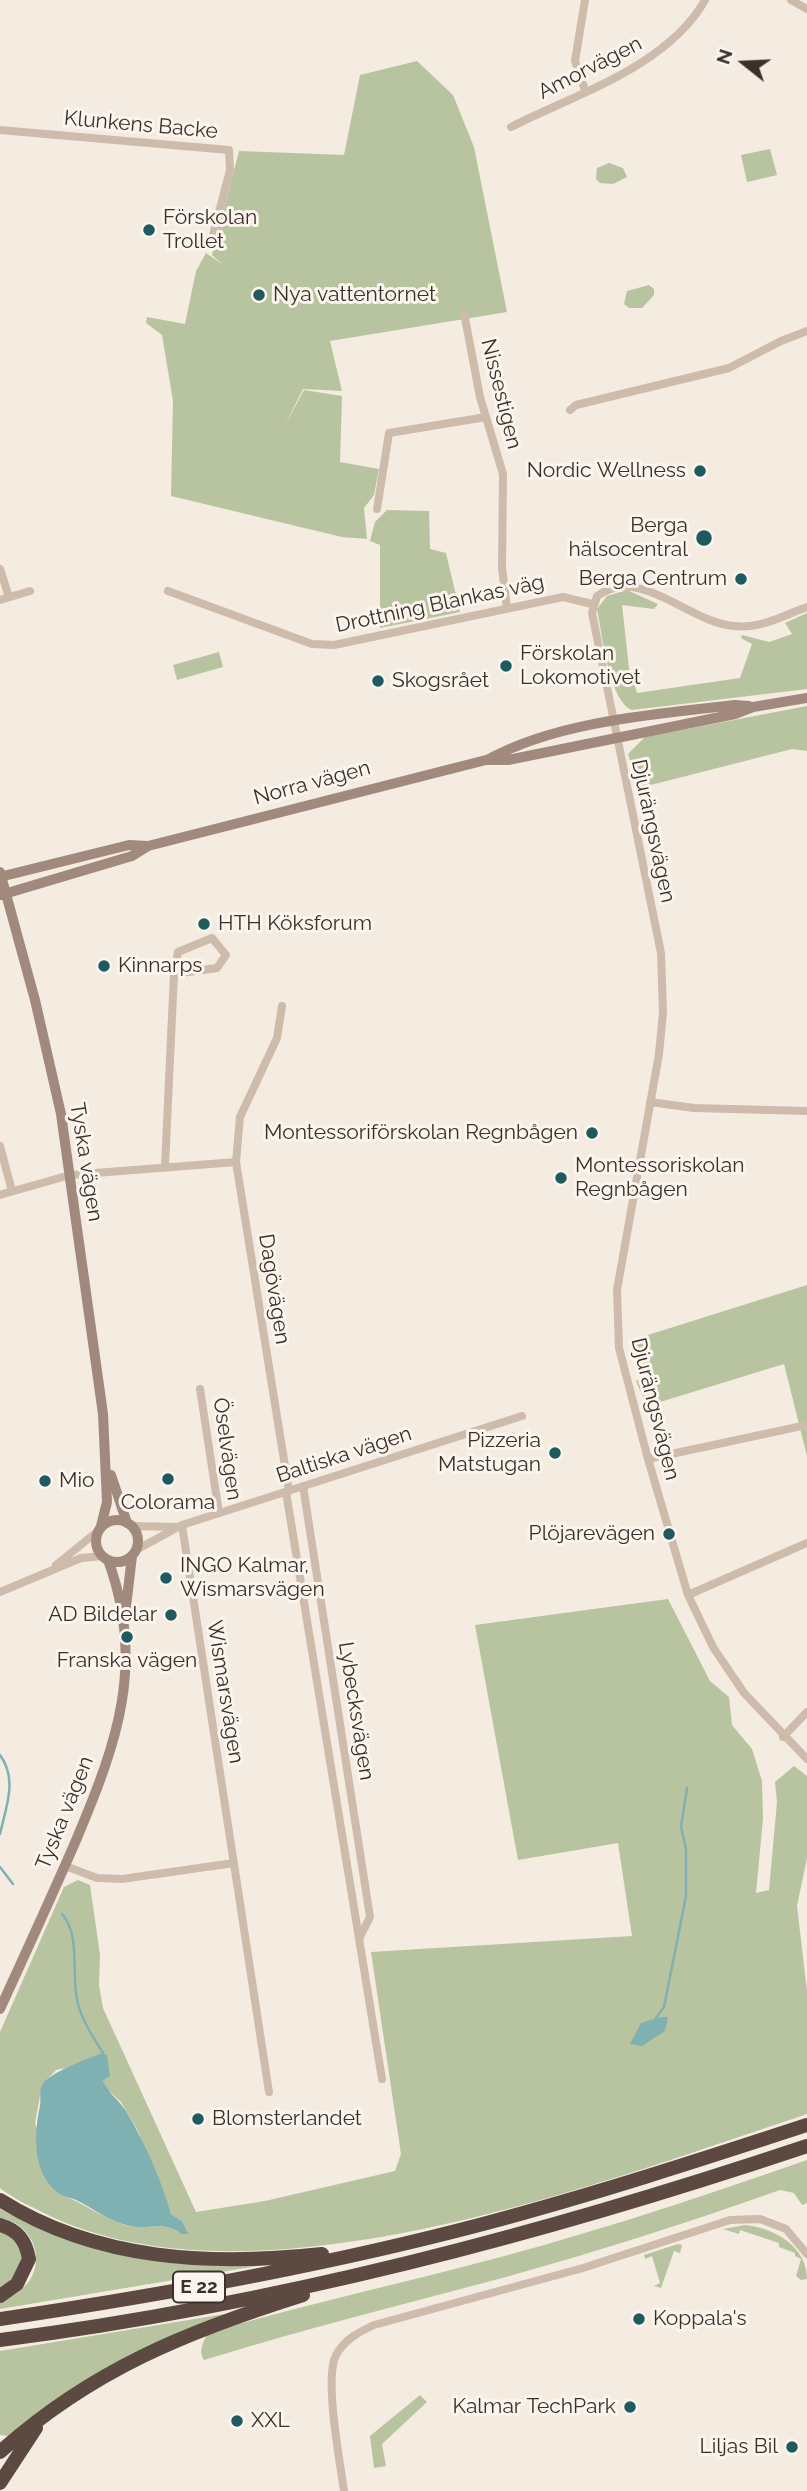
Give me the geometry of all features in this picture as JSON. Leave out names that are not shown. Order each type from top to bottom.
[{"type":"highway","name":"E 22","points":[[0,2319],[155,2296],[397,2245],[579,2197],[807,2124]]},
{"type":"highway","name":"E 22","points":[[0,2340],[152,2317],[388,2268],[583,2217],[807,2146]]},
{"type":"highway","points":[[0,2200],[79,2238],[129,2251],[173,2258],[281,2258],[397,2245]]},
{"type":"highway","points":[[0,2225],[14,2230],[22,2239],[29,2259],[17,2284],[0,2295]]},
{"type":"highway","points":[[0,2452],[48,2411],[97,2379],[197,2330],[388,2268]]},
{"type":"highway","points":[[0,2483],[48,2411]]},
{"type":"main road","name":"Norra vägen","points":[[486,760],[508,760],[735,714],[752,707],[807,698]]},
{"type":"main road","name":"Norra vägen","points":[[0,876],[129,845],[148,846],[486,760],[506,750],[546,737],[612,722],[735,705],[752,707]]},
{"type":"main road","name":"Norra vägen","points":[[3,894],[132,856],[148,846]]},
{"type":"main road","name":"Tyska vägen","points":[[0,876],[58,1101],[70,1175],[107,1458],[107,1502],[100,1529]]},
{"type":"main road","name":"Tyska vägen","points":[[107,1458],[129,1524]]},
{"type":"main road","points":[[115,1520],[129,1524],[138,1536],[134,1553],[120,1562],[105,1558],[97,1546],[100,1529],[115,1520]]},
{"type":"main road","name":"Tyska vägen","points":[[0,2009],[65,1866],[103,1776],[118,1730],[125,1671],[125,1620],[134,1553]]},
{"type":"main road","name":"Tyska vägen","points":[[105,1558],[125,1620]]},
{"type":"street","points":[[585,0],[575,61],[585,90]]},
{"type":"street","name":"Amorvägen","points":[[511,127],[652,58],[694,19],[705,0]]},
{"type":"street","points":[[791,0],[807,9]]},
{"type":"street","name":"Klunkens Backe","points":[[0,130],[229,150],[230,170],[212,239]]},
{"type":"street","name":"Nissestigen","points":[[464,313],[486,416],[503,474],[502,568],[507,608]]},
{"type":"street","points":[[570,410],[576,405],[729,368],[807,331]]},
{"type":"street","points":[[377,509],[389,433],[486,416]]},
{"type":"street","points":[[0,569],[9,597]]},
{"type":"street","points":[[615,738],[592,604],[606,590],[629,585],[696,616],[734,626],[771,622],[807,607]]},
{"type":"street","points":[[0,600],[30,591]]},
{"type":"street","name":"Drottning Blankas väg","points":[[168,591],[312,644],[334,645],[563,597],[592,604]]},
{"type":"street","name":"Djurängsvägen","points":[[615,738],[661,953],[663,1012],[617,1290],[619,1348],[648,1460],[688,1595],[721,1659],[752,1703],[807,1759]]},
{"type":"street","points":[[165,1166],[174,974],[178,952],[212,938],[226,954],[217,968],[174,974]]},
{"type":"street","name":"Dagövägen","points":[[282,1006],[277,1038],[240,1117],[236,1162],[287,1491]]},
{"type":"street","points":[[650,1102],[694,1108],[807,1111]]},
{"type":"street","points":[[0,1146],[12,1191]]},
{"type":"street","points":[[0,1195],[70,1175],[236,1162]]},
{"type":"street","name":"Öselvägen","points":[[200,1389],[219,1513]]},
{"type":"street","name":"Baltiska vägen","points":[[134,1553],[179,1526],[522,1416]]},
{"type":"street","points":[[648,1460],[807,1425]]},
{"type":"street","name":"Lybecksvägen","points":[[303,1486],[370,1917],[359,1939]]},
{"type":"street","name":"Lybecksvägen","points":[[287,1491],[382,2079]]},
{"type":"street","name":"Baltiska vägen","points":[[129,1524],[179,1526]]},
{"type":"street","name":"Wismarsvägen","points":[[179,1526],[269,2092]]},
{"type":"street","points":[[51,1569],[100,1529]]},
{"type":"street","points":[[688,1595],[807,1543]]},
{"type":"street","points":[[0,1592],[81,1558],[105,1558]]},
{"type":"street","points":[[783,1737],[807,1712]]},
{"type":"street","points":[[65,1866],[97,1878],[122,1879],[234,1863]]},
{"type":"street","points":[[344,2491],[332,2376],[335,2356],[351,2336],[374,2325],[583,2268],[730,2220],[760,2220],[786,2229],[807,2254]]},
{"type":"green space","points":[[417,61],[453,95],[474,147],[507,312],[330,341],[342,391],[303,389],[285,425],[304,390],[342,396],[340,462],[379,469],[374,495],[364,508],[367,539],[342,537],[171,496],[173,401],[162,335],[146,323],[147,317],[185,324],[196,271],[206,253],[222,264],[212,255],[239,151],[344,155],[360,75]]},
{"type":"green space","points":[[770,149],[777,175],[747,182],[741,155]]},
{"type":"green space","points":[[609,163],[623,168],[627,177],[613,184],[600,183],[596,179],[597,168]]},
{"type":"green space","points":[[649,285],[654,289],[654,295],[642,308],[629,308],[624,304],[627,291]]},
{"type":"green space","points":[[387,510],[429,511],[430,549],[446,553],[460,612],[380,628],[380,545],[370,541],[375,522]]},
{"type":"green space","points":[[627,590],[658,604],[654,609],[622,605],[629,668],[637,693],[740,678],[752,644],[741,638],[742,635],[769,642],[792,634],[785,623],[807,613],[807,689],[632,710],[624,704],[612,680],[597,609],[607,596]]},
{"type":"green space","points":[[219,652],[223,667],[177,680],[173,665]]},
{"type":"green space","points":[[807,706],[807,751],[792,749],[639,788],[628,754],[645,737]]},
{"type":"green space","points":[[807,1285],[807,1456],[784,1364],[647,1406],[636,1381],[641,1379],[632,1340]]},
{"type":"green space","points":[[668,1599],[710,1681],[729,1697],[732,1725],[752,1749],[762,1781],[763,1819],[756,1893],[769,1890],[777,1802],[775,1782],[794,1766],[807,1776],[807,1858],[797,1906],[807,1991],[807,2114],[530,2203],[427,2228],[324,2245],[224,2251],[130,2242],[46,2214],[0,2188],[0,2032],[64,1887],[78,1880],[90,1885],[100,1955],[99,1985],[103,2008],[196,2212],[265,2201],[395,2171],[401,2154],[371,1952],[632,1936],[618,1843],[518,1860],[475,1625]],"holes":[[[103,2053],[107,2055],[103,2080],[106,2088],[121,2102],[138,2131],[171,2214],[182,2221],[181,2234],[168,2227],[129,2226],[59,2194],[35,2123],[42,2085],[56,2070],[75,2066]]]},
{"type":"green space","points":[[807,2160],[807,2203],[802,2205],[794,2193],[780,2190],[541,2267],[204,2360],[202,2357],[202,2346],[208,2333],[541,2246],[675,2205]]},
{"type":"green space","points":[[0,2209],[65,2238],[127,2256],[191,2264],[263,2265],[0,2309],[0,2303],[30,2280],[36,2260],[32,2241],[19,2226],[0,2218]]},
{"type":"green space","points":[[745,2225],[767,2230],[787,2241],[801,2257],[806,2267],[807,2279],[801,2280],[796,2276],[801,2259],[795,2256],[795,2253],[779,2247],[779,2243],[740,2230],[739,2234],[723,2229]]},
{"type":"green space","points":[[0,2231],[15,2241],[22,2257],[12,2280],[0,2289]]},
{"type":"green space","points":[[682,2245],[680,2253],[674,2251],[661,2288],[654,2286],[660,2283],[652,2256],[645,2259],[644,2255]]},
{"type":"green space","points":[[225,2314],[82,2383],[8,2436],[0,2435],[0,2351]]},
{"type":"green space","points":[[420,2395],[427,2402],[382,2444],[386,2466],[374,2468],[370,2436]]},
{"type":"water","points":[[668,2017],[665,2031],[642,2046],[630,2044],[641,2023]]},
{"type":"water","points":[[103,2053],[107,2055],[110,2076],[103,2080],[133,2123],[157,2174],[171,2214],[182,2221],[188,2234],[181,2234],[169,2227],[137,2227],[115,2222],[76,2200],[59,2194],[43,2174],[36,2140],[42,2085],[60,2071]]},
{"type":"waterway","points":[[0,1755],[9,1783],[0,1834]]},
{"type":"waterway","points":[[656,2018],[664,2007],[686,1896],[686,1849],[681,1827],[687,1788]]},
{"type":"waterway","points":[[0,1867],[13,1884]]},
{"type":"waterway","points":[[62,1914],[68,1923],[74,1945],[78,2004],[85,2023],[103,2053]]},
{"type":"place","name":"Förskolan Trollet","points":[[149,230]]},
{"type":"place","name":"Nya vattentornet","points":[[259,295]]},
{"type":"place","name":"Nordic Wellness","points":[[700,471]]},
{"type":"place","name":"Berga hälsocentral","points":[[704,538]]},
{"type":"place","name":"Berga Centrum","points":[[741,579]]},
{"type":"place","name":"Förskolan Lokomotivet","points":[[506,666]]},
{"type":"place","name":"Skogsrået","points":[[378,681]]},
{"type":"place","name":"HTH Köksforum","points":[[204,924]]},
{"type":"place","name":"Kinnarps","points":[[104,966]]},
{"type":"place","name":"Montessoriförskolan Regnbågen","points":[[592,1133]]},
{"type":"place","name":"Montessoriskolan Regnbågen","points":[[561,1178]]},
{"type":"place","name":"Pizzeria Matstugan","points":[[555,1453]]},
{"type":"place","name":"Colorama","points":[[168,1479]]},
{"type":"place","name":"Mio","points":[[45,1481]]},
{"type":"place","name":"Plöjarevägen","points":[[669,1534]]},
{"type":"place","name":"INGO Kalmar, Wismarsvägen","points":[[166,1578]]},
{"type":"place","name":"AD Bildelar","points":[[171,1615]]},
{"type":"place","name":"Franska vägen","points":[[127,1637]]},
{"type":"place","name":"Blomsterlandet","points":[[198,2119]]},
{"type":"place","name":"Koppala's","points":[[639,2319]]},
{"type":"place","name":"Kalmar TechPark","points":[[630,2407]]},
{"type":"place","name":"XXL","points":[[237,2421]]},
{"type":"place","name":"Liljas Bil","points":[[792,2447]]}]
